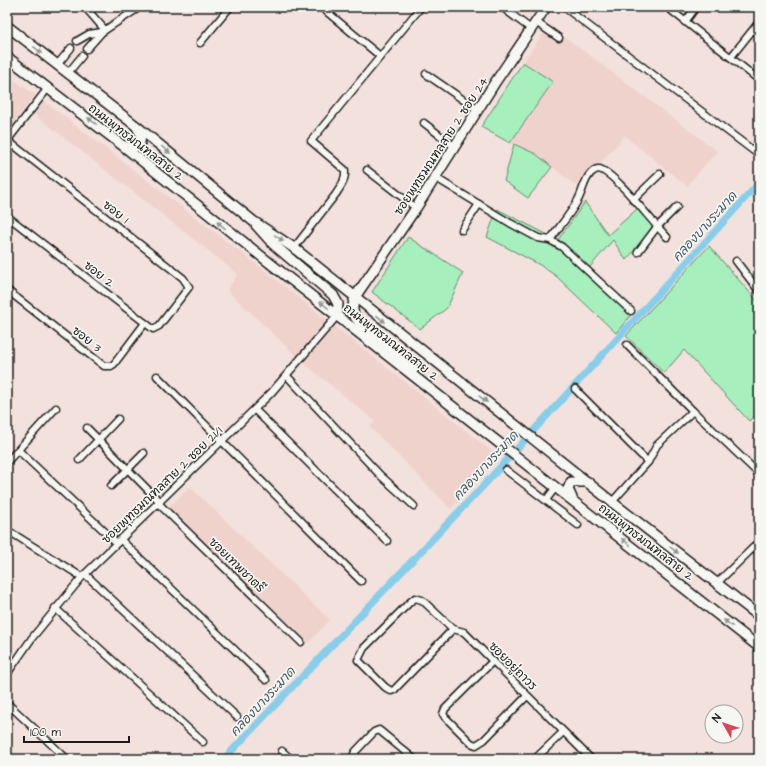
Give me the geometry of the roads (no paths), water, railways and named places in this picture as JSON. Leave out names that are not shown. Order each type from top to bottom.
[{"type":"main road","name":"ซอยพุทธมณฑลสาย 2 ซอย 24","points":[[355,297],[436,178],[478,110],[546,7]]},
{"type":"main road","name":"ถนนพุทธมณฑลสาย 2","points":[[7,26],[135,125],[253,221],[294,248],[612,502],[759,616]]},
{"type":"main road","name":"ถนนพุทธมณฑลสาย 2","points":[[7,57],[122,145],[337,316],[759,647]]},
{"type":"main road","points":[[122,145],[133,148],[140,143],[141,135],[135,125]]},
{"type":"main road","points":[[253,221],[273,244],[333,295],[338,304],[337,316]]},
{"type":"main road","points":[[355,297],[353,310],[359,322],[420,374],[432,390]]},
{"type":"main road","points":[[572,500],[568,489],[571,482],[588,482]]},
{"type":"street","points":[[85,7],[104,31]]},
{"type":"street","points":[[87,49],[104,31],[140,7]]},
{"type":"street","points":[[200,43],[230,7]]},
{"type":"street","points":[[321,7],[380,56]]},
{"type":"street","points":[[294,248],[336,194],[344,180],[345,170],[311,141],[421,7]]},
{"type":"street","points":[[564,7],[759,155]]},
{"type":"street","points":[[667,7],[759,80]]},
{"type":"street","points":[[685,22],[696,7]]},
{"type":"street","points":[[503,8],[559,38]]},
{"type":"street","points":[[731,57],[759,22]]},
{"type":"street","points":[[76,41],[89,34],[104,31]]},
{"type":"street","points":[[57,65],[71,48]]},
{"type":"street","points":[[68,73],[82,56]]},
{"type":"street","points":[[426,74],[478,110]]},
{"type":"street","points":[[7,140],[48,88]]},
{"type":"street","points":[[424,123],[455,147]]},
{"type":"street","name":"ซอย 1","points":[[7,140],[187,281],[189,287],[158,328],[153,328],[145,323]]},
{"type":"street","points":[[550,240],[574,208],[581,195],[585,181],[596,169],[602,169],[667,237]]},
{"type":"street","points":[[367,170],[416,208]]},
{"type":"street","points":[[633,200],[660,174]]},
{"type":"street","points":[[436,178],[538,238],[550,240],[562,247],[631,311]]},
{"type":"street","points":[[462,230],[479,204]]},
{"type":"street","points":[[638,252],[657,227],[677,206]]},
{"type":"street","name":"ซอย 2","points":[[7,216],[145,323]]},
{"type":"street","points":[[736,261],[759,291]]},
{"type":"street","name":"ซอย 3","points":[[7,290],[104,366],[114,364],[145,323]]},
{"type":"street","name":"ซอยพุทธมณฑลสาย 2 ซอย 21/1","points":[[7,674],[55,608],[83,575],[255,410],[287,376],[337,316]]},
{"type":"street","points":[[626,345],[759,474]]},
{"type":"street","points":[[158,376],[361,582]]},
{"type":"street","points":[[287,376],[367,461],[414,506]]},
{"type":"street","points":[[575,389],[648,462]]},
{"type":"street","points":[[7,462],[56,408]]},
{"type":"street","points":[[255,410],[387,541]]},
{"type":"street","points":[[612,502],[648,462],[657,446],[693,411]]},
{"type":"street","points":[[79,460],[118,419]]},
{"type":"street","name":"ซอยเทพชาตรี","points":[[87,428],[159,503],[301,642]]},
{"type":"street","points":[[18,450],[119,542],[266,680]]},
{"type":"street","points":[[111,486],[144,452]]},
{"type":"street","points":[[506,470],[578,525]]},
{"type":"street","points":[[546,500],[556,487]]},
{"type":"street","points":[[7,530],[83,575],[237,717]]},
{"type":"street","points":[[717,583],[759,542]]},
{"type":"street","name":"ซอยอยู่ถาวร","points":[[453,629],[394,690],[387,690],[360,663],[358,657],[364,648],[415,598],[422,600],[453,629],[464,632],[591,759]]},
{"type":"street","points":[[55,608],[203,742]]},
{"type":"street","points":[[493,661],[444,711],[445,717],[466,738],[474,744],[480,744],[527,696]]},
{"type":"street","points":[[7,703],[67,759]]},
{"type":"street","points":[[356,759],[356,751],[374,732],[379,730],[414,759]]},
{"type":"street","points":[[535,759],[563,732]]},
{"type":"street","points":[[282,750],[291,759]]},
{"type":"waterway","name":"คลองบางระมาด","points":[[224,759],[484,485],[759,183]]}]
